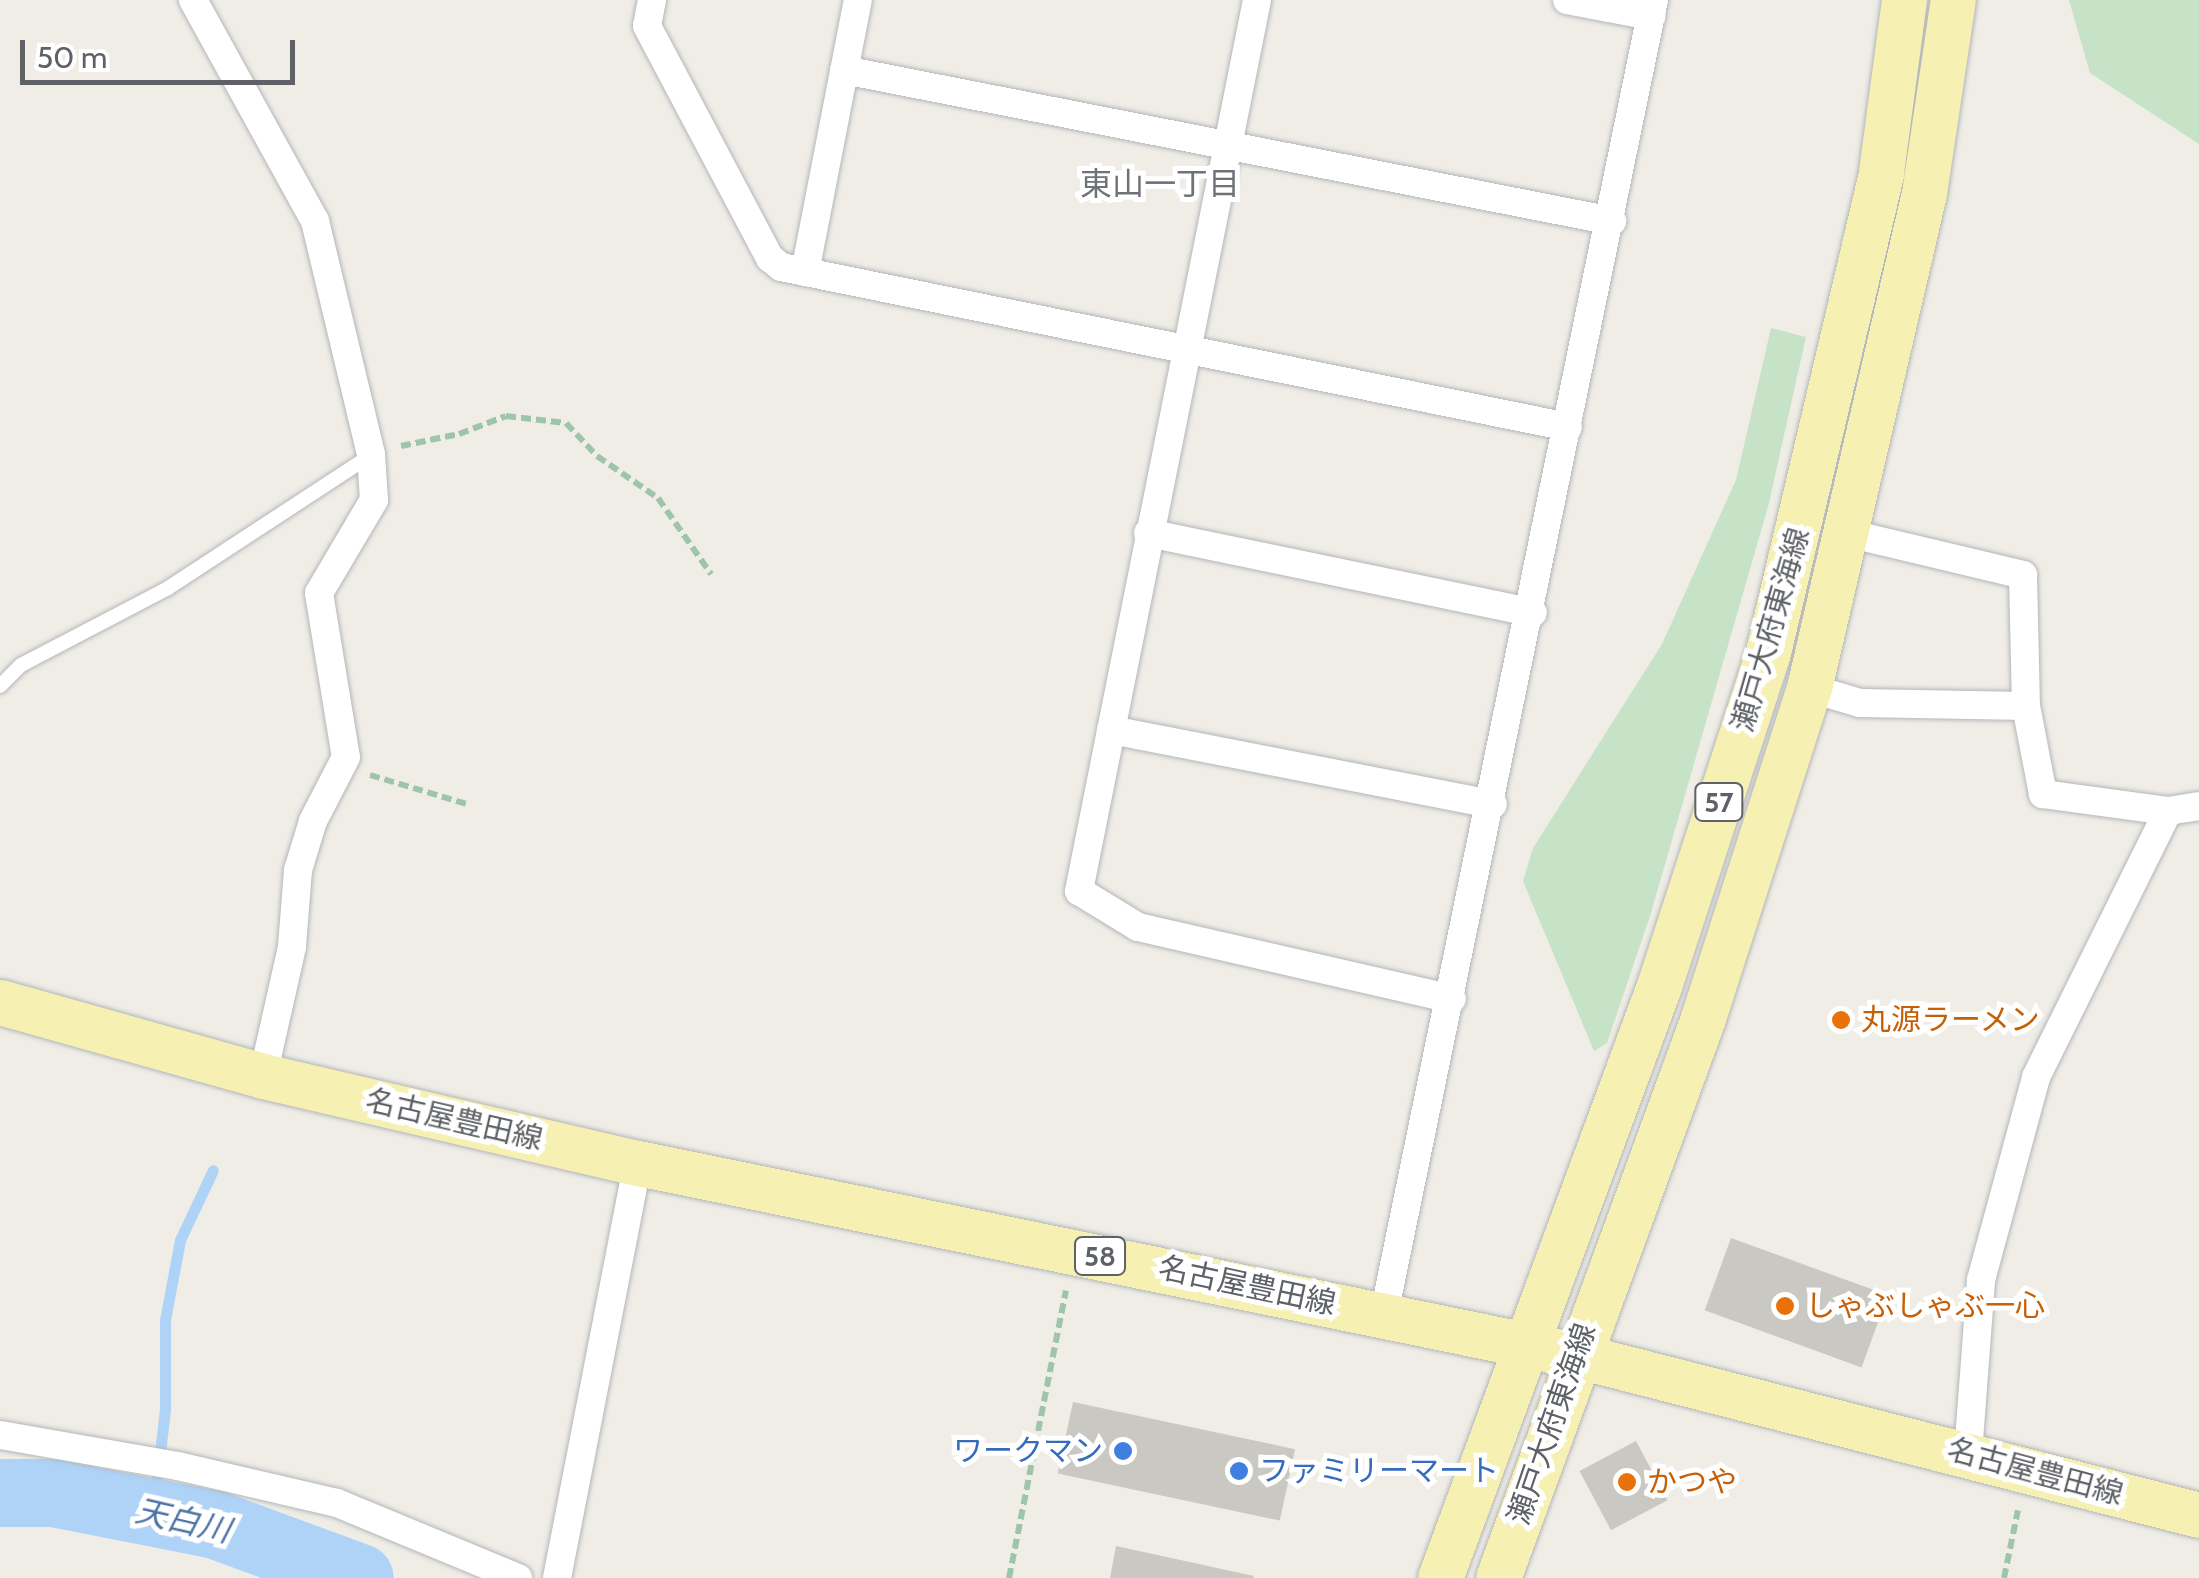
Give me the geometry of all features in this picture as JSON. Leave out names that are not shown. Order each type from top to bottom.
[{"type":"main road","name":"瀬戸大府東海線","points":[[1440,1578],[1659,986],[1767,656],[1881,172],[1904,0]]},
{"type":"main road","name":"瀬戸大府東海線","points":[[1498,1578],[1575,1355],[1703,1018],[1809,688],[1924,193],[1954,0]]},
{"type":"main road","name":"名古屋豊田線","points":[[0,1002],[263,1076],[638,1163],[1575,1355],[2199,1515]]},
{"type":"street","points":[[193,0],[315,221],[372,454],[370,516],[319,592],[346,756],[313,821],[298,870],[292,947],[263,1076]]},
{"type":"street","points":[[652,0],[647,26],[770,258],[805,272],[1568,427]]},
{"type":"street","points":[[805,272],[858,0]]},
{"type":"street","points":[[1257,0],[1079,891],[1138,927],[1452,999]]},
{"type":"street","points":[[1384,1314],[1493,804],[1652,8],[1568,0]]},
{"type":"street","points":[[844,70],[1612,221]]},
{"type":"street","points":[[1148,533],[1532,613]]},
{"type":"street","points":[[1847,533],[2023,575],[2026,706],[2043,794],[2168,811],[2199,806]]},
{"type":"street","points":[[1809,688],[1860,703],[2026,706]]},
{"type":"street","points":[[1111,730],[1493,804]]},
{"type":"street","points":[[1968,1454],[1982,1280],[2036,1077],[2168,811]]},
{"type":"street","points":[[557,1578],[638,1163]]},
{"type":"street","points":[[0,1435],[178,1466],[337,1503],[518,1578]]},
{"type":"lane","points":[[0,686],[21,665],[168,588],[372,454]]},
{"type":"path","points":[[372,454],[459,434],[506,416],[566,423],[597,456],[658,498],[711,574]]},
{"type":"path","points":[[342,767],[470,804]]},
{"type":"path","points":[[1010,1578],[1074,1250]]},
{"type":"path","points":[[2004,1578],[2027,1470]]},
{"type":"green space","points":[[2069,0],[2199,0],[2199,144],[2090,73]]},
{"type":"green space","points":[[1771,328],[1806,337],[1769,503],[1651,913],[1607,1043],[1594,1051],[1523,881],[1533,848],[1662,644],[1736,480]]},
{"type":"building","points":[[1731,1238],[1888,1295],[1862,1367],[1705,1310]]},
{"type":"building","points":[[1073,1402],[1295,1449],[1280,1521],[1058,1473]]},
{"type":"building","points":[[1636,1441],[1667,1500],[1611,1530],[1579,1471]]},
{"type":"building","points":[[1116,1546],[1254,1576],[1110,1578]]},
{"type":"waterway","points":[[153,1513],[165,1410],[165,1320],[180,1240],[213,1170]]},
{"type":"waterway","name":"天白川","points":[[0,1493],[53,1493],[216,1525],[360,1578]]},
{"type":"place","name":"丸源ラーメン","points":[[1841,1020]]},
{"type":"place","name":"しゃぶしゃぶ一心","points":[[1785,1306]]},
{"type":"place","name":"ワークマン","points":[[1123,1451]]},
{"type":"place","name":"ファミリーマート","points":[[1239,1471]]},
{"type":"place","name":"かつや","points":[[1627,1482]]},
{"type":"district","name":"東山一丁目","points":[[1160,184]]}]
